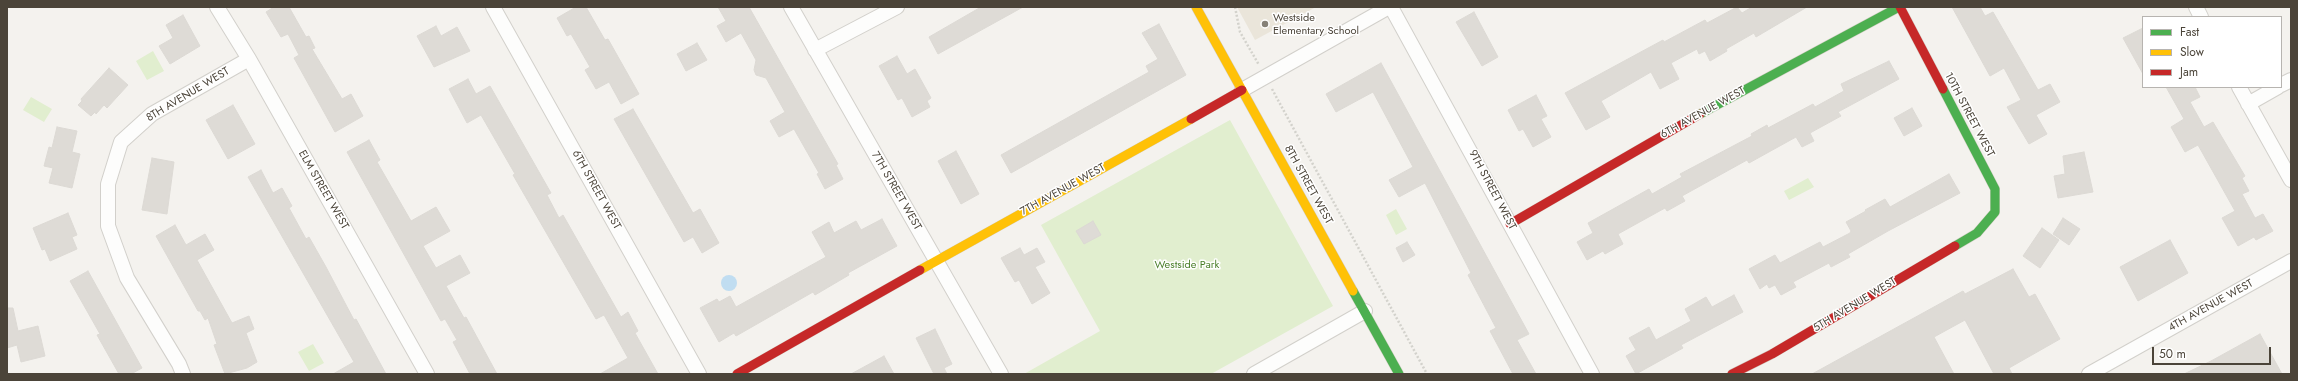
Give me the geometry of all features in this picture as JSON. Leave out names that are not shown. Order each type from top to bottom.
[{"type":"street","name":"ELM STREET WEST","points":[[217,7],[249,59],[427,374]]},
{"type":"street","name":"6TH STREET WEST","points":[[493,7],[698,374]]},
{"type":"street","name":"7TH STREET WEST","points":[[791,7],[1001,374]]},
{"type":"street","points":[[815,50],[897,7]]},
{"type":"street","name":"8TH STREET WEST","points":[[1196,7],[1399,374]]},
{"type":"street","name":"7TH AVENUE WEST","points":[[737,374],[936,260],[1390,7]]},
{"type":"street","name":"9TH STREET WEST","points":[[1390,7],[1592,374]]},
{"type":"street","name":"6TH AVENUE WEST","points":[[1510,224],[1713,107],[1899,7]]},
{"type":"street","name":"10TH STREET WEST","points":[[1899,7],[1995,189],[1995,212],[1977,233]]},
{"type":"street","points":[[2196,7],[2200,16]]},
{"type":"street","name":"8TH AVENUE WEST","points":[[183,374],[179,364],[128,278],[108,226],[108,184],[122,142],[152,114],[249,59]]},
{"type":"street","points":[[2282,85],[2291,80]]},
{"type":"street","points":[[2240,88],[2291,180]]},
{"type":"street","points":[[2248,104],[2276,88]]},
{"type":"street","name":"5TH AVENUE WEST","points":[[1732,374],[1772,354],[1977,233]]},
{"type":"street","name":"4TH AVENUE WEST","points":[[2089,374],[2291,261]]},
{"type":"street","points":[[1254,374],[1365,311]]},
{"type":"path","points":[[1235,7],[1240,32],[1428,374]]},
{"type":"shaded area","name":"Westside Elementary School","points":[[1237,7],[1316,7],[1255,40]]},
{"type":"green space","points":[[153,51],[164,71],[147,80],[136,61]]},
{"type":"green space","points":[[31,97],[52,109],[44,122],[23,110]]},
{"type":"green space","name":"Westside Park","points":[[1230,120],[1333,306],[1211,374],[1024,374],[1100,331],[1041,225]]},
{"type":"green space","points":[[1808,178],[1814,187],[1789,200],[1784,191]]},
{"type":"green space","points":[[1396,209],[1407,229],[1396,235],[1386,215]]},
{"type":"green space","points":[[313,344],[324,363],[309,371],[298,352]]},
{"type":"water","points":[[726,275],[732,275],[737,280],[735,289],[732,291],[726,291],[721,286],[721,280]]},
{"type":"building","points":[[274,7],[289,7],[306,37],[309,36],[315,48],[312,49],[342,99],[351,94],[363,116],[335,132],[294,58],[299,55],[288,34],[281,37],[266,12]]},
{"type":"building","points":[[576,7],[586,7],[605,40],[608,39],[639,94],[621,104],[609,82],[596,89],[585,70],[590,67],[571,34],[567,36],[557,18]]},
{"type":"building","points":[[718,7],[749,7],[838,164],[836,165],[843,179],[825,189],[817,174],[819,173],[794,129],[779,137],[770,121],[785,112],[766,78],[756,75],[754,70],[756,60],[741,33],[726,42],[717,26],[726,21]]},
{"type":"building","points":[[981,7],[1023,7],[938,54],[929,37]]},
{"type":"building","points":[[1737,7],[1742,13],[1752,7],[1807,7],[1756,37],[1754,33],[1726,49],[1727,51],[1710,61],[1705,51],[1699,54],[1697,49],[1671,63],[1679,79],[1660,89],[1651,72],[1601,101],[1610,117],[1586,130],[1565,93],[1663,40],[1664,42],[1705,20],[1707,23]]},
{"type":"building","points":[[1952,7],[1980,7],[1985,16],[1993,12],[2038,90],[2050,84],[2060,102],[2036,115],[2047,134],[2029,144],[2007,107],[2021,100],[2004,68],[1990,76]]},
{"type":"building","points":[[1474,12],[1498,57],[1482,66],[1456,22]]},
{"type":"building","points":[[183,15],[200,46],[170,64],[159,46],[173,38],[166,25]]},
{"type":"building","points":[[1159,24],[1186,75],[1011,173],[1001,155],[1149,72],[1146,66],[1158,59],[1142,33]]},
{"type":"building","points":[[436,26],[441,36],[457,27],[470,51],[434,67],[417,36]]},
{"type":"building","points":[[2142,28],[2142,72],[2123,38]]},
{"type":"building","points":[[697,43],[707,60],[686,71],[677,54]]},
{"type":"building","points":[[897,56],[907,74],[915,69],[931,98],[927,101],[930,107],[912,117],[902,98],[898,100],[879,66]]},
{"type":"building","points":[[1889,61],[1899,79],[1838,112],[1841,116],[1810,133],[1814,141],[1802,147],[1796,137],[1749,163],[1747,160],[1682,196],[1685,201],[1667,211],[1665,208],[1618,234],[1623,244],[1605,254],[1603,251],[1587,260],[1577,242],[1593,233],[1588,223],[1649,189],[1652,194],[1682,177],[1680,174],[1752,136],[1751,134],[1767,125],[1768,128],[1813,104],[1815,107],[1844,91],[1841,84]]},
{"type":"building","points":[[1381,63],[1529,334],[1517,340],[1536,374],[1513,374],[1490,331],[1496,328],[1468,275],[1471,273],[1425,183],[1399,197],[1389,180],[1413,167],[1373,92],[1336,112],[1326,94]]},
{"type":"building","points":[[109,68],[128,85],[107,108],[104,105],[96,114],[95,112],[91,116],[78,105],[82,101],[81,99]]},
{"type":"building","points":[[468,79],[476,94],[490,86],[551,193],[547,195],[559,218],[563,215],[621,317],[628,312],[638,331],[635,333],[658,374],[600,374],[628,358],[604,315],[596,319],[513,175],[515,174],[481,115],[467,123],[449,89]]},
{"type":"building","points":[[2167,88],[2196,88],[2200,97],[2190,102],[2204,127],[2213,122],[2245,176],[2242,178],[2249,191],[2242,194],[2255,218],[2263,214],[2273,231],[2256,240],[2254,237],[2238,246],[2222,218],[2235,211],[2198,145],[2185,152],[2171,127],[2184,119]]},
{"type":"building","points":[[1536,95],[1547,116],[1541,119],[1551,137],[1533,147],[1523,129],[1519,131],[1508,110]]},
{"type":"building","points":[[233,105],[255,144],[228,159],[206,120]]},
{"type":"building","points":[[1912,108],[1922,126],[1904,136],[1894,118]]},
{"type":"building","points":[[633,109],[693,213],[700,209],[719,243],[702,253],[693,237],[684,242],[614,119]]},
{"type":"building","points":[[57,127],[77,131],[72,152],[80,154],[72,188],[49,183],[53,168],[44,166],[49,147],[52,148]]},
{"type":"building","points":[[369,140],[380,160],[377,162],[411,221],[436,207],[450,231],[423,246],[436,268],[460,255],[470,273],[446,286],[464,318],[466,317],[497,374],[470,374],[453,342],[457,340],[445,319],[441,321],[347,152]]},
{"type":"building","points":[[956,151],[979,194],[961,204],[938,161]]},
{"type":"building","points":[[2084,152],[2093,192],[2058,198],[2054,176],[2065,174],[2063,156]]},
{"type":"building","points":[[152,158],[174,162],[167,214],[142,210]]},
{"type":"building","points":[[261,170],[273,193],[282,188],[292,206],[289,208],[306,239],[309,237],[354,320],[356,319],[386,374],[333,374],[354,362],[248,177]]},
{"type":"building","points":[[1949,174],[1960,193],[1848,254],[1850,257],[1831,267],[1829,263],[1793,282],[1796,287],[1781,295],[1775,285],[1769,288],[1767,284],[1760,289],[1749,269],[1775,255],[1780,263],[1820,242],[1823,247],[1850,233],[1851,231],[1846,222],[1866,211],[1865,210],[1885,199],[1890,207]]},
{"type":"building","points":[[68,213],[77,235],[72,237],[77,249],[50,261],[45,249],[42,250],[33,228]]},
{"type":"building","points":[[2063,218],[2080,229],[2069,245],[2053,234]]},
{"type":"building","points":[[882,219],[897,246],[848,273],[849,275],[815,295],[813,292],[736,336],[734,333],[719,342],[700,308],[717,299],[719,302],[730,296],[736,307],[826,257],[812,232],[829,222],[834,233],[856,221],[861,230]]},
{"type":"building","points":[[1093,221],[1101,235],[1084,244],[1076,231]]},
{"type":"building","points":[[175,225],[186,245],[205,234],[214,250],[197,260],[232,323],[249,316],[254,329],[246,333],[257,362],[247,368],[225,374],[214,345],[217,344],[208,318],[205,320],[200,311],[198,311],[156,236]]},
{"type":"building","points":[[2042,228],[2059,240],[2040,268],[2023,256]]},
{"type":"building","points":[[2170,240],[2188,273],[2138,301],[2120,267]]},
{"type":"building","points":[[1407,242],[1415,255],[1403,262],[1396,248]]},
{"type":"building","points":[[1020,248],[1024,255],[1037,248],[1045,262],[1035,267],[1050,293],[1032,304],[1019,280],[1015,282],[1001,258]]},
{"type":"building","points":[[2013,269],[2029,297],[2035,294],[2060,339],[2009,368],[2012,374],[1994,374],[1965,320],[1934,337],[1954,374],[1812,374],[1963,291],[1965,294]]},
{"type":"building","points":[[88,271],[142,368],[131,374],[119,374],[97,335],[100,334],[70,281]]},
{"type":"building","points":[[1734,295],[1743,312],[1681,345],[1683,348],[1636,374],[1626,356],[1636,350],[1629,338],[1649,327],[1656,340],[1691,321],[1685,309],[1706,297],[1712,307]]},
{"type":"building","points":[[7,308],[13,308],[18,331],[38,326],[45,356],[21,362],[17,345],[7,348]]},
{"type":"building","points":[[935,329],[952,364],[944,368],[947,374],[934,374],[916,338]]},
{"type":"building","points":[[2260,334],[2282,374],[2184,374],[2211,361]]},
{"type":"building","points":[[884,356],[894,374],[851,374]]},
{"type":"traffic: fast","points":[[1700,114],[1899,7]]},
{"type":"traffic: fast","points":[[1943,89],[1995,189],[1995,212],[1977,233],[1955,246]]},
{"type":"traffic: fast","points":[[1353,291],[1399,374]]},
{"type":"traffic: slow","points":[[1196,7],[1353,291]]},
{"type":"traffic: slow","points":[[920,270],[1191,119]]},
{"type":"traffic: jam","points":[[1900,7],[1943,89]]},
{"type":"traffic: jam","points":[[1191,119],[1242,90]]},
{"type":"traffic: jam","points":[[1510,224],[1700,114]]},
{"type":"traffic: jam","points":[[1732,374],[1772,354],[1955,246]]},
{"type":"traffic: jam","points":[[737,374],[920,270]]},
{"type":"place","name":"Westside Elementary School","points":[[1265,24]]}]
